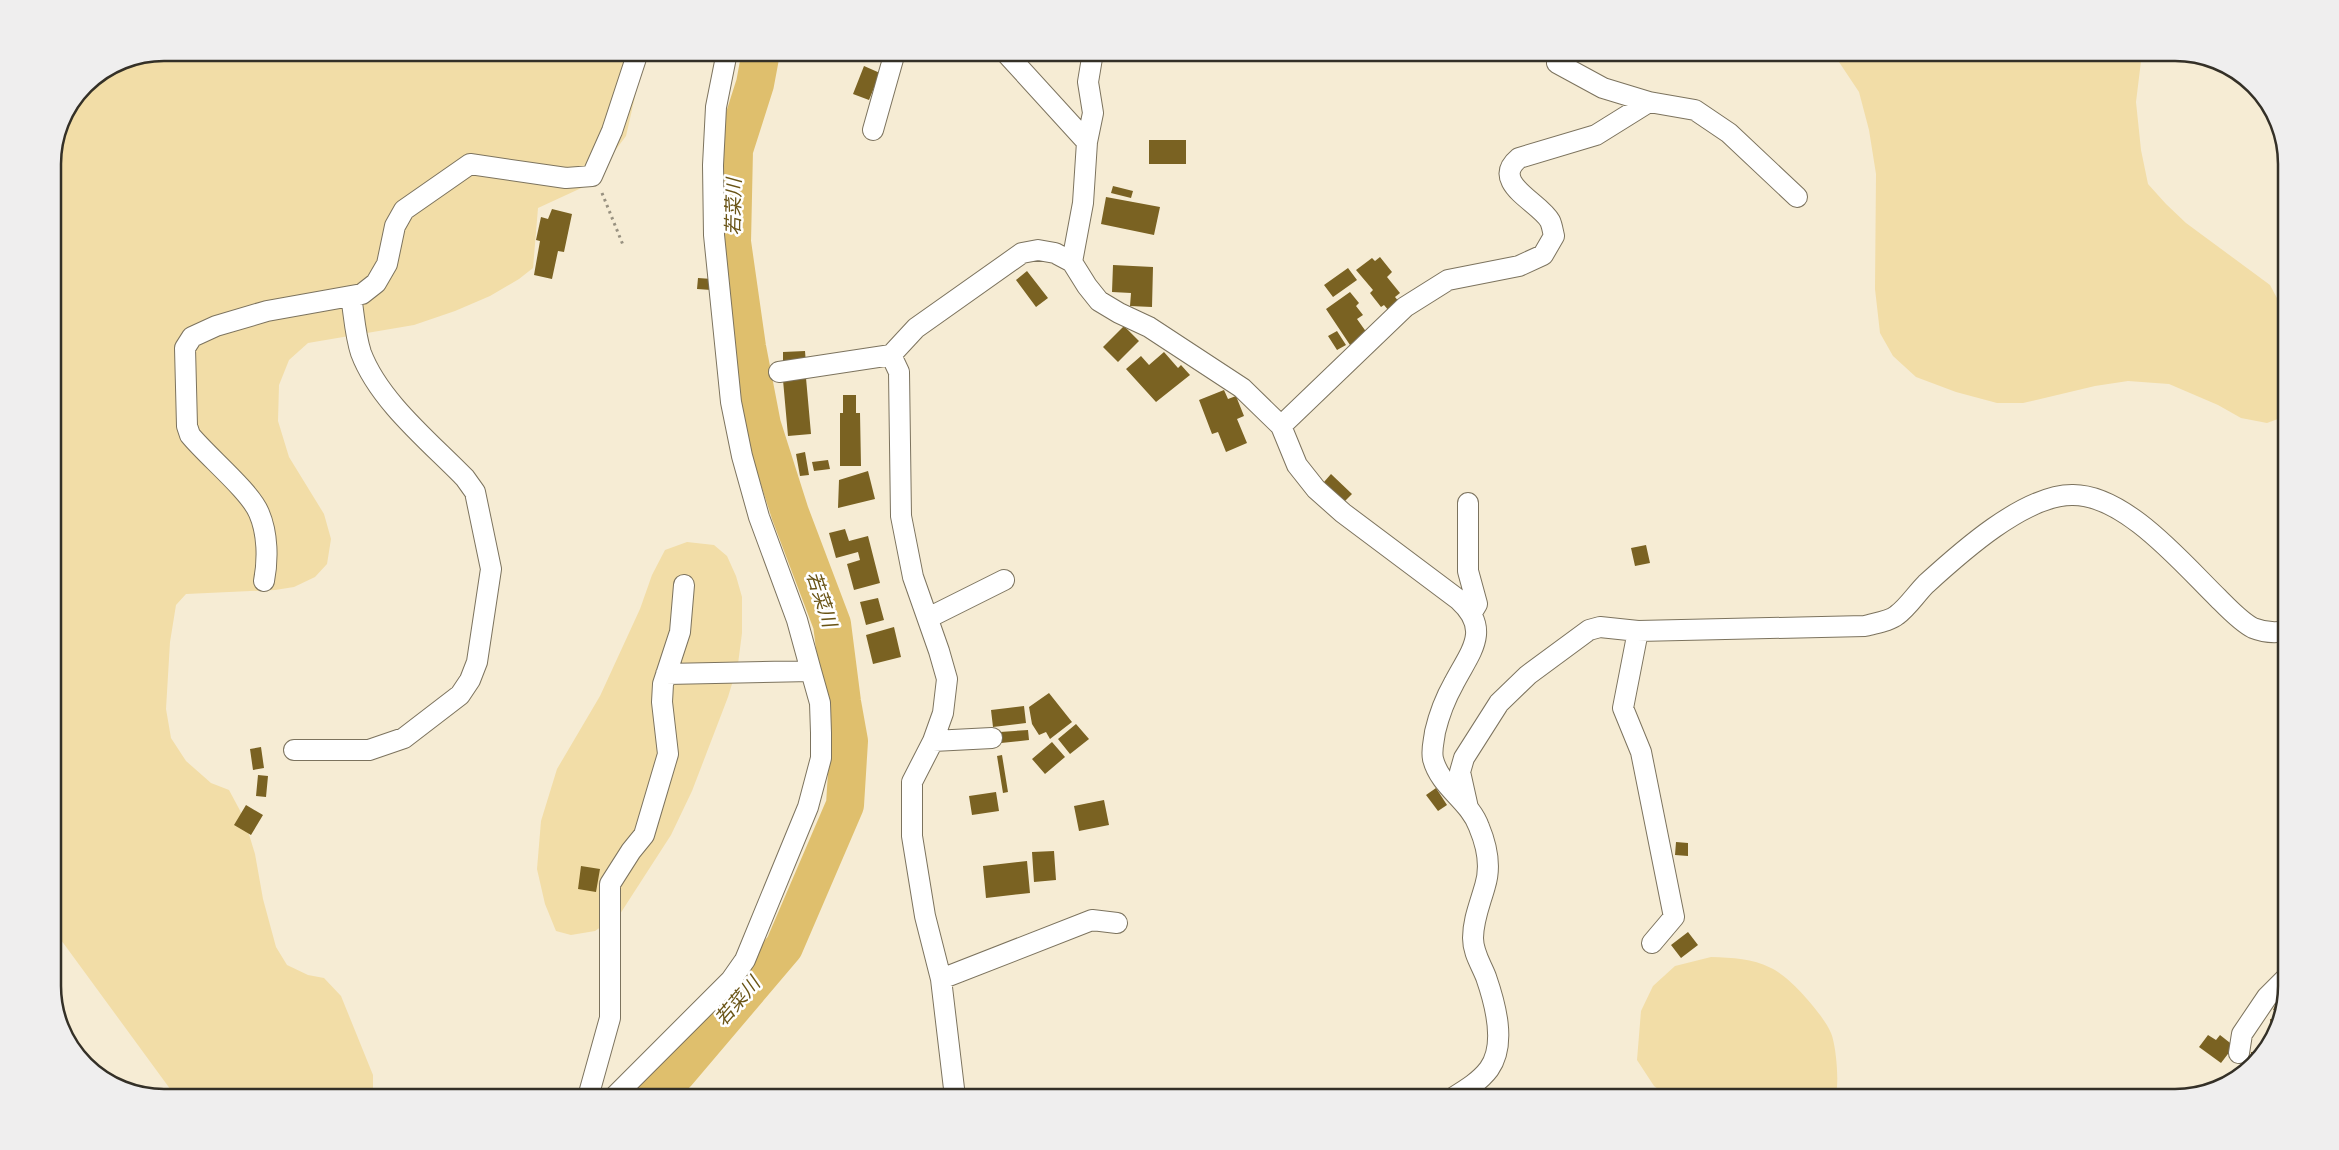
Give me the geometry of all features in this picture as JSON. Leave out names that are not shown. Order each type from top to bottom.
[{"type":"street","points":[[264,581],[268,563],[259,512],[241,489],[190,435],[187,426],[185,348],[192,337],[216,326],[268,311],[362,294],[376,283],[387,264],[395,226],[404,210],[470,164],[566,178],[592,176],[612,131],[635,61]]},
{"type":"street","points":[[623,1089],[732,980],[745,960],[808,807],[821,758],[820,703],[797,620],[759,517],[742,456],[731,402],[714,235],[713,165],[716,106],[725,61]]},
{"type":"street","points":[[873,130],[892,61]]},
{"type":"street","points":[[1013,61],[1087,142]]},
{"type":"street","points":[[1072,262],[1083,203],[1087,142],[1093,113],[1088,82],[1092,61]]},
{"type":"street","points":[[1557,63],[1603,88],[1649,102],[1695,110],[1729,133],[1797,197]]},
{"type":"street","points":[[1281,426],[1405,307],[1448,280],[1519,266],[1543,255],[1554,236],[1550,222],[1541,210],[1513,186],[1510,175],[1512,163],[1519,158],[1596,134],[1649,102]]},
{"type":"street","points":[[779,372],[891,355],[916,328],[1022,253],[1038,250],[1055,253],[1072,262],[1099,301],[1149,327],[1242,388],[1281,426],[1296,466],[1316,489],[1343,514],[1459,600],[1472,614],[1477,628],[1474,648],[1453,684],[1439,716],[1432,751],[1433,760],[1451,791],[1468,808],[1479,825],[1486,848],[1488,868],[1486,885],[1475,920],[1473,939],[1478,962],[1485,974],[1496,1008],[1498,1024],[1495,1054],[1490,1068],[1468,1089]]},
{"type":"street","points":[[294,750],[368,750],[404,738],[460,696],[470,680],[476,662],[487,605],[491,569],[474,492],[466,478],[385,395],[368,370],[361,351],[351,296]]},
{"type":"street","points":[[891,355],[899,372],[902,516],[913,577],[947,678],[943,714],[933,741],[912,782],[912,836],[925,916],[941,979],[954,1089]]},
{"type":"street","points":[[1468,808],[1460,772],[1464,758],[1499,703],[1528,675],[1589,630],[1600,627],[1638,631],[1865,626],[1896,616],[1925,585],[2002,522],[2046,499],[2073,494],[2098,499],[2122,511],[2151,534],[2230,609],[2253,628],[2278,632]]},
{"type":"street","points":[[1468,503],[1468,571],[1477,604],[1472,614]]},
{"type":"street","points":[[928,618],[1004,580]]},
{"type":"street","points":[[590,1089],[610,1018],[610,884],[644,835],[668,754],[662,702],[666,674],[680,632],[684,585]]},
{"type":"street","points":[[1638,631],[1628,671],[1623,708],[1640,752],[1674,917],[1652,943]]},
{"type":"street","points":[[666,674],[811,671]]},
{"type":"street","points":[[933,741],[992,738]]},
{"type":"street","points":[[941,979],[1092,920],[1117,923]]},
{"type":"street","points":[[2240,1053],[2242,1034],[2267,997],[2278,986]]},
{"type":"path","points":[[592,176],[600,188],[623,245]]},
{"type":"shaded area","points":[[635,61],[637,88],[626,136],[590,184],[538,208],[533,268],[519,279],[490,296],[455,311],[414,325],[308,343],[289,360],[279,385],[278,421],[289,457],[324,514],[331,539],[327,564],[315,577],[294,587],[275,590],[186,594],[176,605],[170,642],[166,709],[171,738],[186,761],[211,783],[229,790],[244,818],[255,854],[263,899],[276,947],[287,965],[308,975],[324,978],[341,996],[373,1075],[373,1089],[170,1089],[61,940],[61,157],[69,125],[82,101],[101,82],[125,69],[151,62]]},
{"type":"shaded area","points":[[1838,61],[2141,61],[2136,102],[2141,150],[2148,184],[2186,223],[2270,285],[2278,300],[2278,419],[2267,423],[2241,418],[2218,405],[2169,384],[2128,381],[2095,386],[2023,403],[1997,403],[1956,392],[1916,377],[1893,356],[1880,333],[1875,289],[1876,174],[1869,130],[1859,92]]},
{"type":"shaded area","points":[[687,542],[714,545],[727,556],[736,576],[742,597],[742,633],[738,664],[728,697],[692,791],[671,835],[620,914],[595,931],[571,935],[556,931],[545,904],[537,869],[541,821],[557,769],[600,696],[640,609],[652,575],[665,550]]},
{"type":"shaded area","points":[[1711,957],[1757,962],[1778,972],[1805,996],[1821,1016],[1831,1033],[1836,1055],[1836,1089],[1658,1089],[1654,1086],[1637,1060],[1641,1011],[1653,986],[1675,966]]},
{"type":"building","points":[[864,66],[880,73],[869,100],[853,94]]},
{"type":"building","points":[[1149,140],[1186,140],[1186,164],[1149,164]]},
{"type":"building","points":[[1113,186],[1133,191],[1131,198],[1111,193]]},
{"type":"building","points":[[1106,197],[1160,207],[1154,235],[1101,224]]},
{"type":"building","points":[[552,209],[572,214],[564,252],[558,251],[552,279],[534,275],[540,241],[536,240],[541,217],[548,219]]},
{"type":"building","points":[[1380,257],[1392,272],[1387,277],[1400,293],[1395,297],[1400,303],[1389,311],[1384,305],[1381,307],[1370,293],[1373,290],[1356,270],[1372,258],[1375,261]]},
{"type":"building","points":[[1113,265],[1153,267],[1152,307],[1130,306],[1131,293],[1112,292]]},
{"type":"building","points":[[1348,268],[1357,280],[1333,297],[1324,285]]},
{"type":"building","points":[[1027,271],[1048,298],[1036,307],[1016,280]]},
{"type":"building","points":[[698,278],[712,279],[711,290],[697,289]]},
{"type":"building","points":[[1350,292],[1359,303],[1356,306],[1363,315],[1357,319],[1367,333],[1350,345],[1326,309]]},
{"type":"building","points":[[1124,326],[1139,341],[1118,362],[1103,347]]},
{"type":"building","points":[[1337,331],[1346,345],[1337,350],[1328,336]]},
{"type":"building","points":[[805,351],[806,364],[783,365],[783,352]]},
{"type":"building","points":[[1164,352],[1178,368],[1181,365],[1190,375],[1156,402],[1126,369],[1141,356],[1149,365]]},
{"type":"building","points":[[806,378],[811,434],[788,436],[783,380]]},
{"type":"building","points":[[1224,390],[1228,399],[1236,396],[1244,416],[1237,419],[1247,443],[1226,452],[1218,432],[1212,434],[1199,400]]},
{"type":"building","points":[[843,395],[856,395],[856,413],[860,413],[861,466],[840,466],[840,413],[843,413]]},
{"type":"building","points":[[805,452],[809,475],[800,476],[796,454]]},
{"type":"building","points":[[828,460],[830,469],[814,471],[812,462]]},
{"type":"building","points":[[868,471],[875,499],[838,508],[839,480]]},
{"type":"building","points":[[1331,474],[1352,494],[1344,502],[1324,482]]},
{"type":"building","points":[[845,529],[849,541],[868,536],[880,583],[854,590],[847,564],[860,560],[858,552],[836,558],[829,533]]},
{"type":"building","points":[[1646,545],[1650,563],[1635,566],[1631,548]]},
{"type":"building","points":[[878,598],[884,620],[866,625],[860,602]]},
{"type":"building","points":[[894,627],[901,657],[873,664],[866,635]]},
{"type":"building","points":[[1049,693],[1072,722],[1050,739],[1046,732],[1039,735],[1032,724],[1029,707]]},
{"type":"building","points":[[1024,706],[1026,723],[993,727],[991,710]]},
{"type":"building","points":[[1076,724],[1089,739],[1070,754],[1058,739]]},
{"type":"building","points":[[1028,730],[1029,740],[1001,743],[1000,732]]},
{"type":"building","points":[[1052,742],[1065,757],[1045,774],[1032,759]]},
{"type":"building","points":[[261,747],[264,768],[253,770],[250,749]]},
{"type":"building","points":[[1002,755],[1008,792],[1003,793],[997,756]]},
{"type":"building","points":[[258,775],[268,776],[266,797],[256,796]]},
{"type":"building","points":[[1436,788],[1447,805],[1438,811],[1426,795]]},
{"type":"building","points":[[996,792],[999,811],[972,815],[969,796]]},
{"type":"building","points":[[1104,800],[1109,825],[1079,831],[1074,806]]},
{"type":"building","points":[[246,805],[263,815],[251,835],[234,825]]},
{"type":"building","points":[[1676,842],[1688,843],[1688,856],[1675,855]]},
{"type":"building","points":[[1054,851],[1056,880],[1034,882],[1032,852]]},
{"type":"building","points":[[1027,861],[1030,893],[986,898],[983,866]]},
{"type":"building","points":[[581,866],[600,869],[596,892],[578,889]]},
{"type":"building","points":[[1688,932],[1698,945],[1681,958],[1671,945]]},
{"type":"building","points":[[2208,1035],[2216,1040],[2220,1035],[2234,1046],[2221,1063],[2199,1047]]},
{"type":"waterway","name":"若菜川","points":[[661,1089],[678,1072],[784,947],[845,805],[849,741],[832,624],[790,513],[762,425],[747,347],[732,242],[734,150],[755,84],[759,61]]}]
